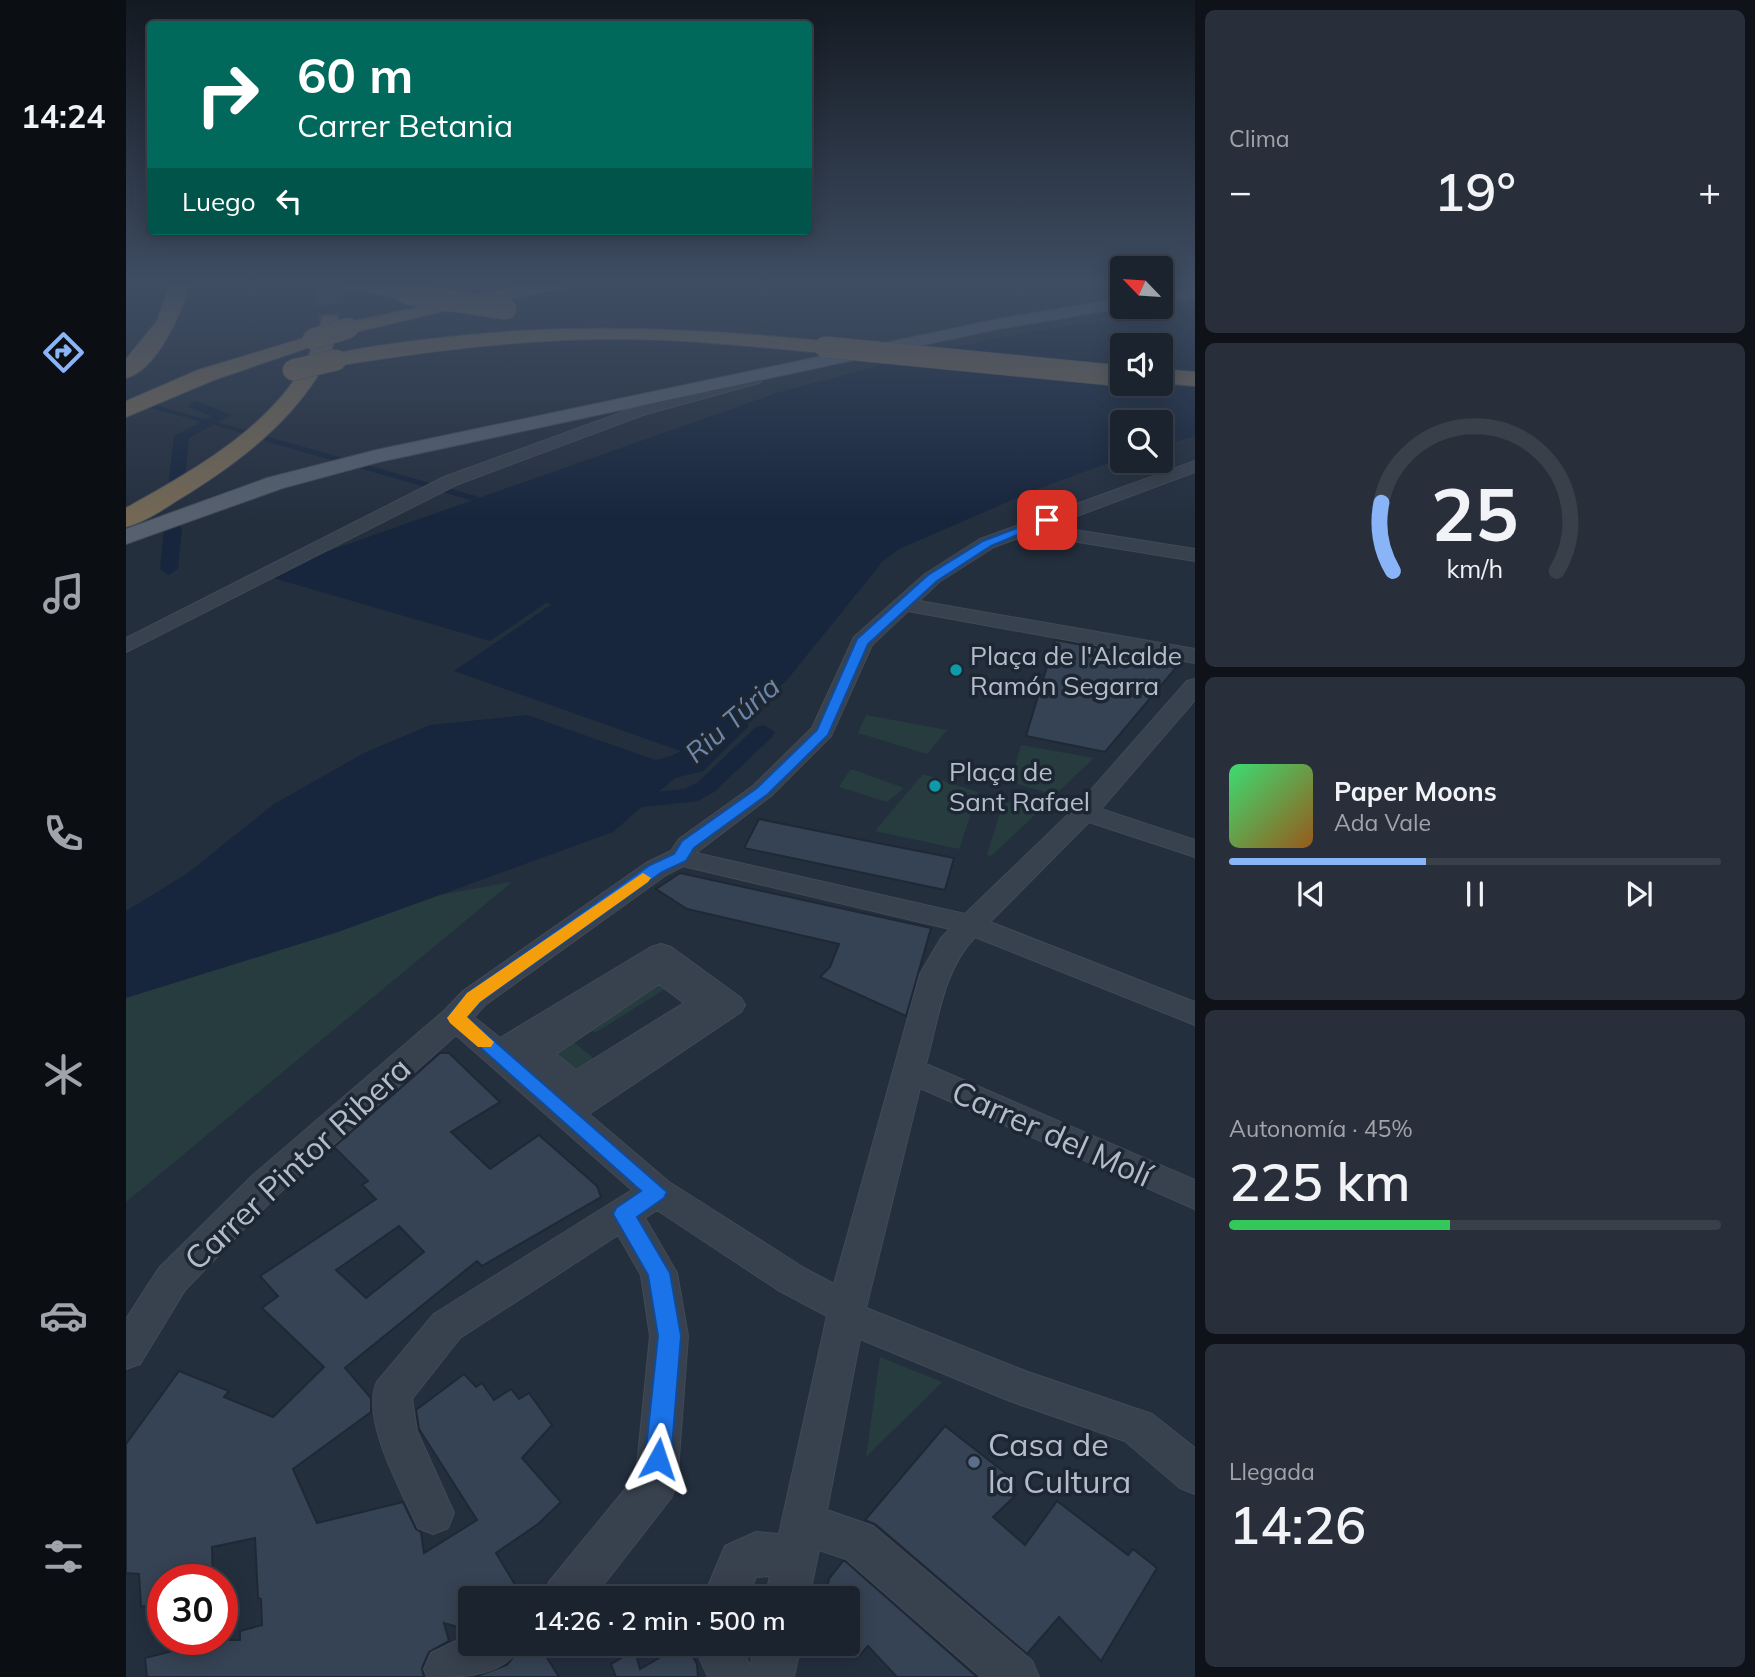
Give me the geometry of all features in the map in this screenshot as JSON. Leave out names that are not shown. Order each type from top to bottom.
[{"type":"highway","points":[[133,419],[169,391],[251,361]]},
{"type":"highway","points":[[126,519],[231,451],[271,418],[306,378],[317,361]]},
{"type":"highway","points":[[133,419],[293,370],[331,361]]},
{"type":"highway","points":[[990,361],[1110,373]]},
{"type":"highway","points":[[1173,379],[1195,381]]},
{"type":"main road","points":[[126,537],[225,499],[328,468],[828,361]]},
{"type":"street","points":[[126,646],[450,481],[637,412],[833,361]]},
{"type":"street","points":[[1195,466],[987,543],[943,571],[906,605],[887,617],[862,642],[823,732],[762,791],[688,845],[680,857],[971,925],[1195,1014]]},
{"type":"street","points":[[1026,528],[1195,555]]},
{"type":"street","points":[[1169,551],[1195,539]]},
{"type":"street","points":[[906,605],[1195,656]]},
{"type":"street","points":[[795,1560],[857,1263],[935,974],[951,945],[1085,811],[1195,687]]},
{"type":"street","points":[[1085,811],[1195,849]]},
{"type":"street","name":"Carrer Pintor Ribera","points":[[126,1353],[172,1279],[264,1186],[456,1018],[474,998],[656,869],[680,857]]},
{"type":"street","points":[[498,1054],[661,954],[730,1005],[570,1100]]},
{"type":"street","points":[[570,1100],[706,1004],[660,970],[580,1020],[583,1023],[534,1053],[570,1100],[657,1192],[848,1313],[1024,1388],[1138,1427],[1195,1474]]},
{"type":"street","points":[[456,1018],[498,1054],[570,1100]]},
{"type":"street","name":"Carrer del Molí","points":[[909,1070],[1195,1195]]},
{"type":"street","points":[[433,1513],[397,1431],[391,1395],[447,1325],[657,1192]]},
{"type":"street","points":[[575,1586],[656,1484],[669,1336],[659,1273],[624,1214]]},
{"type":"street","points":[[728,1586],[734,1567],[747,1556],[766,1552],[795,1560],[858,1541],[1016,1677]]},
{"type":"street","points":[[722,1656],[731,1677]]},
{"type":"street","points":[[771,1677],[775,1656]]},
{"type":"green space","points":[[866,715],[947,730],[927,754],[858,733]]},
{"type":"green space","points":[[1021,745],[1094,758],[1055,795],[1010,782]]},
{"type":"green space","points":[[850,770],[904,788],[887,802],[839,787]]},
{"type":"green space","points":[[923,774],[978,792],[959,849],[875,831]]},
{"type":"green space","points":[[1004,800],[1039,811],[991,856],[987,855]]},
{"type":"green space","points":[[512,882],[126,1202],[126,997],[428,897]]},
{"type":"green space","points":[[660,970],[676,982],[595,1033],[580,1020]]},
{"type":"green space","points":[[570,1039],[604,1067],[574,1087],[539,1058]]},
{"type":"green space","points":[[880,1357],[942,1382],[866,1457]]},
{"type":"water","points":[[895,361],[1110,361],[1110,396],[1173,396],[1173,361],[1195,361],[1195,436],[1173,442],[1173,410],[1110,410],[1110,462],[1040,488],[899,549],[883,561],[787,680],[694,764],[684,761],[693,751],[686,753],[454,671],[552,604],[546,603],[490,641],[273,578],[320,554],[777,393]]},
{"type":"water","points":[[527,715],[684,770],[613,832],[338,932],[126,998],[126,911],[185,875],[274,804],[364,753],[430,725]]},
{"type":"building","points":[[1055,640],[1180,663],[1105,752],[1026,736]]},
{"type":"building","points":[[759,819],[954,858],[945,890],[744,848]]},
{"type":"building","points":[[680,873],[931,928],[906,1016],[820,977],[830,967],[839,944],[687,909],[656,889]]},
{"type":"building","points":[[440,1053],[449,1053],[500,1102],[451,1132],[490,1169],[539,1135],[597,1186],[601,1197],[482,1266],[477,1261],[345,1368],[371,1398],[371,1412],[293,1469],[317,1523],[403,1502],[416,1529],[421,1532],[424,1553],[477,1520],[419,1429],[416,1410],[464,1374],[476,1387],[482,1383],[494,1400],[511,1389],[519,1399],[529,1393],[552,1425],[522,1458],[561,1502],[538,1524],[496,1553],[516,1586],[458,1586],[458,1627],[444,1623],[449,1641],[429,1652],[422,1668],[424,1677],[147,1677],[145,1658],[157,1655],[238,1655],[240,1631],[262,1625],[261,1599],[258,1598],[255,1538],[212,1547],[213,1564],[147,1564],[147,1606],[141,1607],[139,1574],[126,1573],[126,1444],[179,1371],[229,1391],[224,1397],[273,1417],[324,1367],[262,1308],[278,1296],[260,1276],[376,1199],[362,1185],[368,1181],[334,1147]],"holes":[[[399,1226],[424,1252],[366,1298],[336,1270]]]},
{"type":"building","points":[[945,1426],[1013,1479],[1008,1486],[1018,1493],[993,1517],[1025,1545],[1057,1501],[1128,1555],[1133,1549],[1157,1568],[1101,1661],[1059,1617],[1027,1654],[875,1524],[865,1520]]},
{"type":"building","points":[[845,1561],[977,1677],[897,1677],[868,1646],[860,1655],[860,1586],[828,1586],[829,1579]]},
{"type":"building","points":[[514,1656],[546,1656],[559,1677],[474,1677],[507,1665]]},
{"type":"building","points":[[625,1656],[637,1656],[640,1669],[662,1656],[692,1656],[697,1664],[698,1677],[616,1677],[611,1664]]},
{"type":"waterway","points":[[126,399],[208,422]]},
{"type":"waterway","points":[[177,480],[182,436],[225,415],[195,405]]},
{"type":"waterway","points":[[213,423],[273,440]]},
{"type":"waterway","points":[[267,439],[480,500]]},
{"type":"waterway","points":[[175,510],[176,496]]},
{"type":"waterway","points":[[169,569],[173,528]]},
{"type":"waterway","name":"Riu Túria","points":[[621,786],[634,776],[689,763],[730,726]]},
{"type":"waterway","points":[[616,803],[690,796],[706,787],[764,732]]},
{"type":"slow traffic","points":[[484,1042],[456,1018],[474,998],[643,878]]},
{"type":"place","name":"Plaça de l'Alcalde Ramón Segarra","points":[[956,670]]},
{"type":"place","name":"Plaça de Sant Rafael","points":[[935,786]]},
{"type":"place","name":"Casa de la Cultura","points":[[974,1462]]},
{"type":"route","points":[[658,1459],[669,1336],[659,1273],[624,1214],[657,1192],[456,1018],[474,998],[656,869],[680,857],[688,845],[762,791],[823,732],[836,705],[853,656],[862,642],[887,617],[906,605],[932,578],[987,543],[1047,520]]}]
